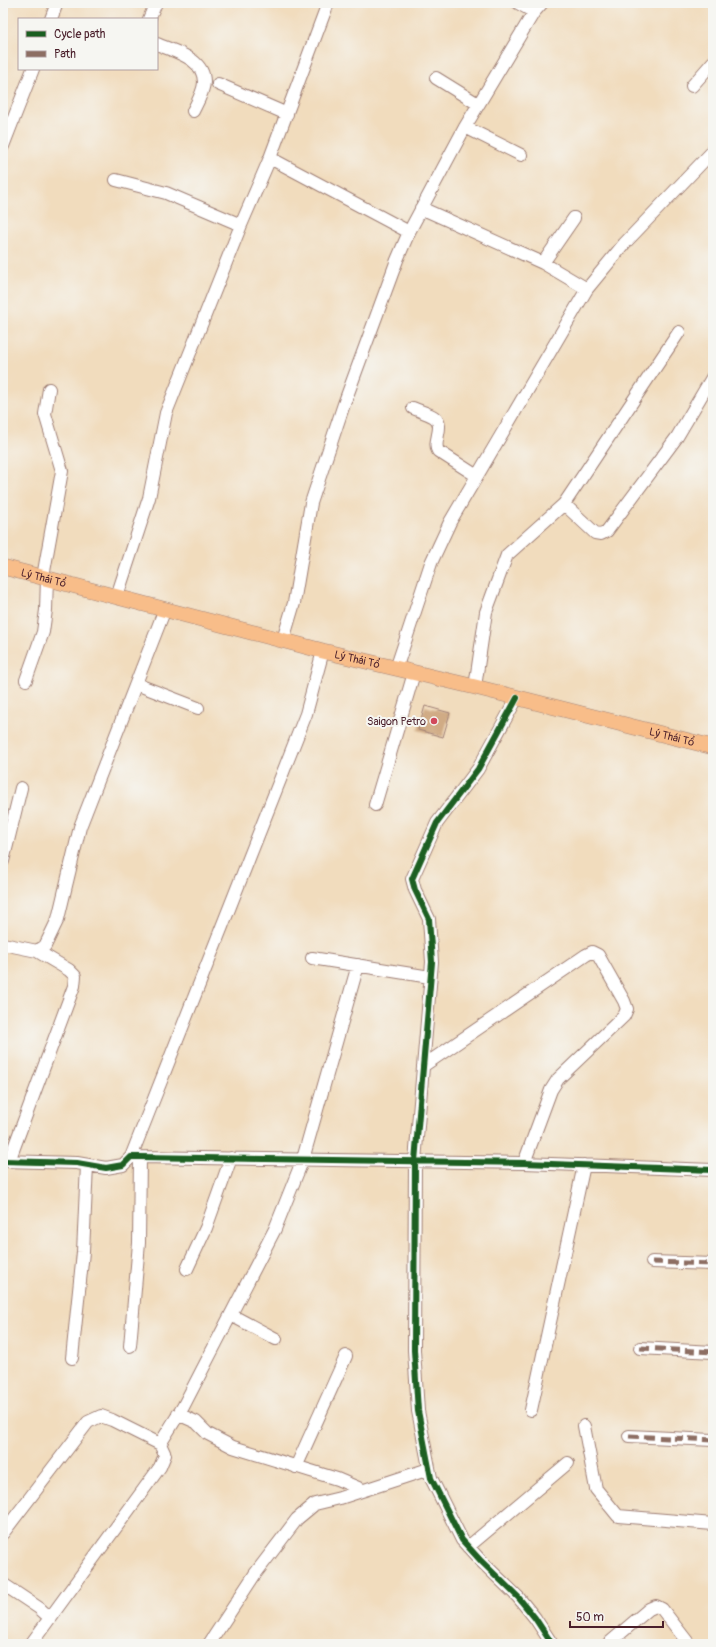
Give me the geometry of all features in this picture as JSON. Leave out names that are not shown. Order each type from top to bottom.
[{"type":"main road","name":"Lý Thái Tổ","points":[[3,567],[323,651],[475,687],[713,748]]},
{"type":"street","points":[[51,18],[57,3]]},
{"type":"street","points":[[149,18],[156,3]]},
{"type":"street","points":[[117,596],[149,498],[166,413],[241,225],[270,158],[328,3]]},
{"type":"street","points":[[283,640],[294,603],[310,503],[396,260],[421,208],[465,127],[538,8],[518,3]]},
{"type":"street","points":[[158,44],[195,60],[202,70],[204,83],[194,111]]},
{"type":"street","points":[[692,86],[713,62]]},
{"type":"street","points":[[3,146],[33,70]]},
{"type":"street","points":[[436,78],[478,104]]},
{"type":"street","points":[[218,84],[287,114]]},
{"type":"street","points":[[465,127],[521,155]]},
{"type":"street","points":[[396,669],[431,563],[450,522],[587,290],[624,244],[711,155]]},
{"type":"street","points":[[270,158],[409,232]]},
{"type":"street","points":[[116,180],[166,193],[241,225]]},
{"type":"street","points":[[421,208],[543,263],[587,290]]},
{"type":"street","points":[[543,263],[574,218]]},
{"type":"street","points":[[475,687],[486,612],[507,554],[564,504],[679,332]]},
{"type":"street","points":[[564,504],[595,533],[601,534],[607,531],[677,437],[713,376]]},
{"type":"street","points":[[26,680],[43,632],[46,610],[45,578],[62,472],[45,414],[49,390]]},
{"type":"street","points":[[413,408],[435,418],[439,425],[436,447],[438,451],[477,476]]},
{"type":"street","points":[[37,951],[45,946],[58,919],[80,827],[165,609]]},
{"type":"street","points":[[130,1346],[139,1243],[136,1157],[306,714],[323,651]]},
{"type":"street","points":[[375,805],[414,673]]},
{"type":"street","points":[[136,684],[198,708]]},
{"type":"street","points":[[517,698],[478,769],[437,823],[412,879],[415,890],[429,919],[432,962],[414,1161],[414,1350],[418,1411],[431,1478],[462,1540],[518,1597],[535,1618],[552,1644]]},
{"type":"street","points":[[3,861],[21,788]]},
{"type":"street","points":[[3,944],[37,951],[70,970],[75,976],[74,986],[6,1161],[87,1165],[106,1168],[123,1165],[136,1157],[231,1158],[524,1163],[713,1170]]},
{"type":"street","points":[[423,1066],[586,954],[592,952],[598,955],[627,1009],[624,1016],[558,1079],[551,1090],[524,1163]]},
{"type":"street","points":[[312,958],[430,977]]},
{"type":"street","points":[[160,1444],[178,1414],[231,1315],[275,1229],[303,1160],[358,966]]},
{"type":"street","points":[[187,1269],[206,1228],[231,1158]]},
{"type":"street","points":[[72,1358],[83,1252],[87,1165]]},
{"type":"street","points":[[531,1410],[584,1165]]},
{"type":"street","points":[[652,1262],[713,1264]]},
{"type":"street","points":[[231,1315],[276,1339]]},
{"type":"street","points":[[640,1348],[713,1352]]},
{"type":"street","points":[[296,1467],[346,1356]]},
{"type":"street","points":[[178,1414],[196,1422],[208,1434],[233,1447],[337,1479],[363,1490]]},
{"type":"street","points":[[3,1534],[88,1422],[101,1416],[160,1444],[165,1455],[160,1467],[31,1644]]},
{"type":"street","points":[[584,1426],[596,1489],[618,1516],[713,1524]]},
{"type":"street","points":[[629,1436],[713,1440]]},
{"type":"street","points":[[468,1547],[568,1463]]},
{"type":"street","points":[[209,1644],[255,1574],[297,1519],[315,1504],[429,1468]]},
{"type":"street","points":[[3,1584],[32,1603],[49,1618]]},
{"type":"street","points":[[608,1644],[649,1609],[656,1606],[662,1609],[689,1644]]},
{"type":"building","name":"Saigon Petro","points":[[425,706],[450,713],[443,737],[418,730]]},
{"type":"marked path","points":[[652,1262],[713,1264]]},
{"type":"marked path","points":[[640,1348],[713,1352]]},
{"type":"marked path","points":[[629,1436],[713,1440]]},
{"type":"cycle path","points":[[517,698],[478,769],[437,823],[412,879],[415,890],[429,919],[432,962],[415,1161],[414,1350],[418,1411],[431,1478],[462,1540],[518,1597],[535,1618],[552,1644]]},
{"type":"cycle path","points":[[3,1161],[77,1163],[106,1168],[123,1165],[131,1157],[140,1157],[524,1163],[713,1170]]},
{"type":"place","name":"Saigon Petro","points":[[434,721]]}]
